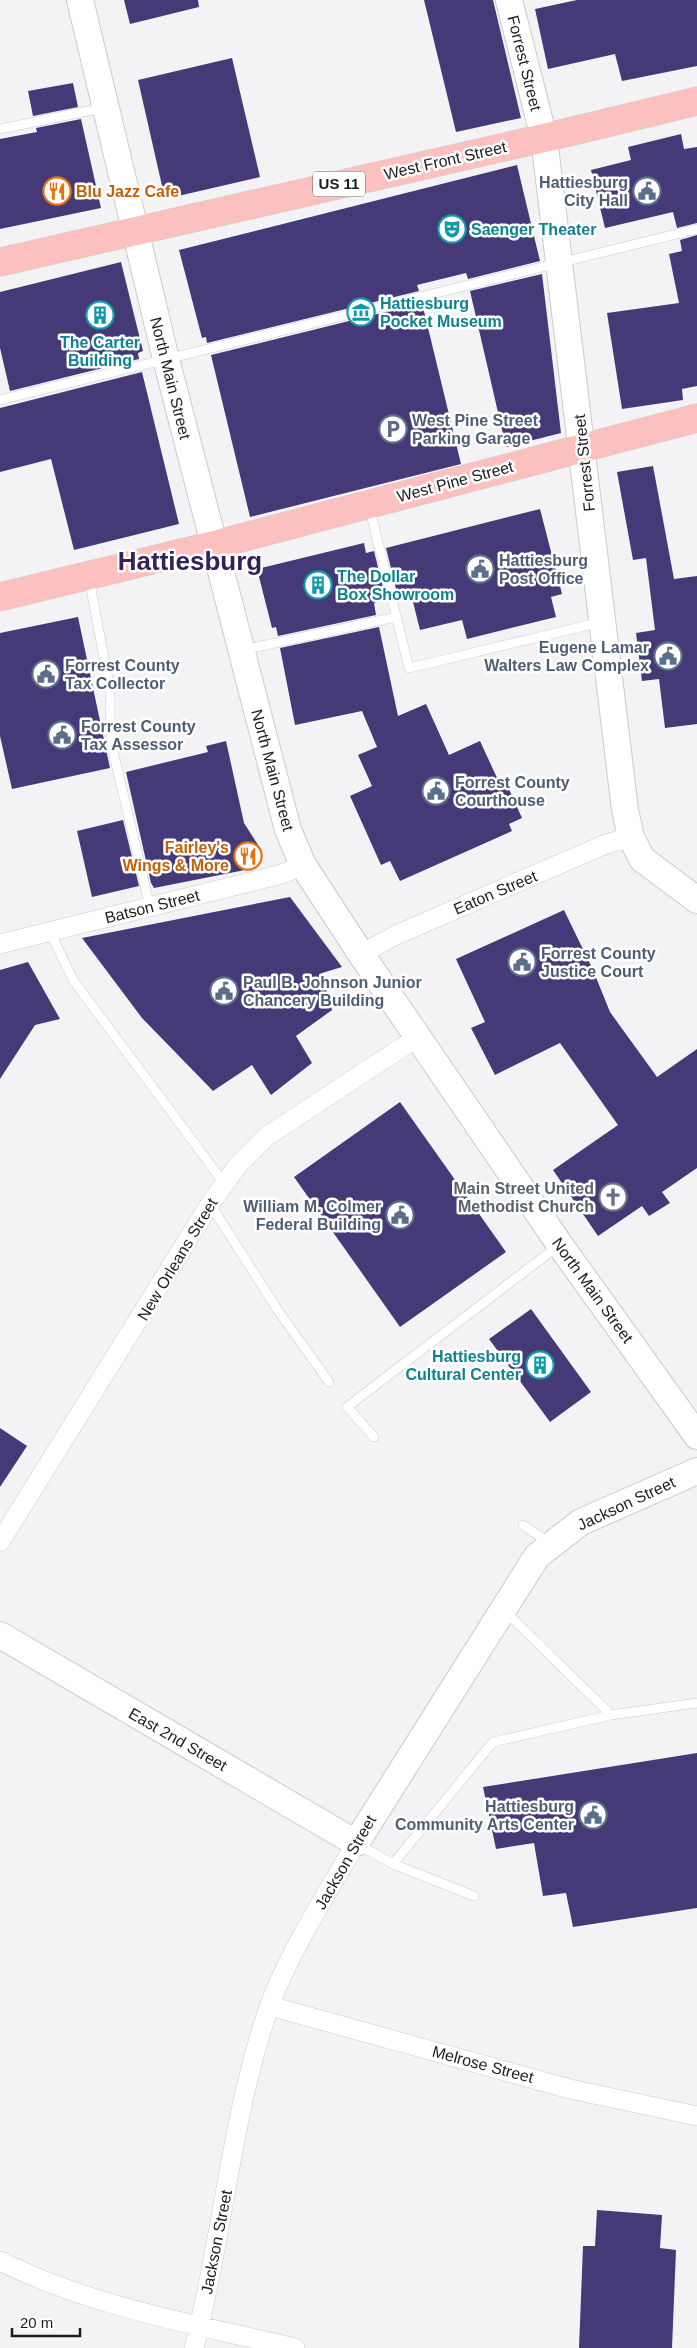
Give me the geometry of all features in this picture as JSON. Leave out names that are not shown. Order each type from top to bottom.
[{"type":"main road","name":"West Front Street","points":[[134,231],[544,138],[697,101]]},
{"type":"main road","name":"US 11","points":[[0,262],[134,231]]},
{"type":"main road","name":"West Pine Street","points":[[0,597],[214,545],[697,418]]},
{"type":"street","name":"North Main Street","points":[[80,0],[134,231],[241,651],[286,821],[303,866],[560,1245],[697,1436]]},
{"type":"street","name":"Forrest Street","points":[[509,0],[544,138],[623,796],[631,837],[637,852],[647,865],[697,900]]},
{"type":"street","name":"Eaton Street","points":[[361,954],[396,935],[606,844],[631,837]]},
{"type":"street","name":"Batson Street","points":[[0,944],[282,874],[303,866]]},
{"type":"street","name":"New Orleans Street","points":[[0,1542],[224,1183],[252,1150],[267,1136],[418,1037]]},
{"type":"street","name":"Jackson Street","points":[[194,2348],[246,2089],[270,2006],[308,1927],[356,1843],[537,1556],[581,1522],[602,1511],[697,1471]]},
{"type":"street","name":"East 2nd Street","points":[[0,1635],[356,1843]]},
{"type":"street","name":"Melrose Street","points":[[270,2006],[570,2089],[697,2116]]},
{"type":"street","points":[[0,2261],[26,2274],[99,2301],[295,2348]]},
{"type":"lane","points":[[0,128],[105,107]]},
{"type":"lane","points":[[0,400],[697,229]]},
{"type":"lane","points":[[369,504],[409,668],[602,621]]},
{"type":"lane","points":[[89,576],[108,683],[110,726],[114,755],[150,907]]},
{"type":"lane","points":[[241,651],[396,617]]},
{"type":"lane","points":[[50,932],[73,980],[224,1183]]},
{"type":"lane","points":[[210,1204],[328,1382]]},
{"type":"lane","points":[[374,1437],[347,1407],[560,1245]]},
{"type":"lane","points":[[523,1525],[552,1544]]},
{"type":"lane","points":[[503,1609],[611,1714]]},
{"type":"lane","points":[[393,1864],[493,1742],[611,1714],[697,1703]]},
{"type":"lane","points":[[356,1843],[393,1864],[474,1896]]},
{"type":"building","points":[[124,0],[198,0],[199,7],[130,24]]},
{"type":"building","points":[[424,0],[493,0],[521,118],[456,132]]},
{"type":"building","points":[[577,0],[697,0],[697,66],[622,81],[615,54],[548,69],[535,9]]},
{"type":"building","points":[[232,58],[260,177],[165,199],[138,80]]},
{"type":"building","points":[[73,83],[78,107],[33,116],[28,91]]},
{"type":"building","points":[[81,119],[101,208],[0,229],[0,139],[37,132],[36,128]]},
{"type":"building","name":"Hattiesburg City Hall","points":[[681,134],[684,149],[697,147],[697,223],[677,228],[673,212],[605,228],[591,170],[631,160],[628,147]]},
{"type":"building","points":[[517,165],[540,261],[468,279],[466,273],[417,285],[419,291],[207,343],[206,337],[202,338],[179,250]]},
{"type":"building","points":[[697,235],[697,386],[682,389],[683,400],[622,409],[607,313],[679,303],[669,254],[682,251],[680,240]]},
{"type":"building","points":[[121,262],[143,351],[138,353],[139,359],[10,391],[0,348],[0,292]]},
{"type":"building","points":[[542,274],[561,433],[506,447],[470,291]]},
{"type":"building","points":[[422,303],[461,464],[250,517],[211,355]]},
{"type":"building","points":[[142,372],[179,524],[74,550],[51,459],[0,472],[0,408]]},
{"type":"building","name":"Eugene Lamar Walters Law Complex","points":[[653,466],[674,579],[697,576],[697,724],[665,728],[659,679],[642,681],[636,633],[655,630],[646,558],[633,560],[617,472]]},
{"type":"building","name":"Hattiesburg Post Office","points":[[540,509],[562,594],[551,597],[556,617],[467,639],[462,620],[420,630],[411,594],[398,597],[386,548]]},
{"type":"building","name":"The Dollar Box Showroom","points":[[364,543],[366,553],[374,551],[386,600],[374,603],[376,615],[278,636],[276,627],[272,628],[257,569]]},
{"type":"building","points":[[78,617],[110,768],[12,789],[0,736],[0,633]]},
{"type":"building","name":"Forrest County Courthouse","points":[[379,627],[398,716],[426,704],[449,755],[480,741],[498,780],[504,778],[522,818],[509,824],[512,831],[400,881],[390,861],[381,865],[350,796],[372,786],[358,755],[377,747],[362,711],[295,725],[280,648]]},
{"type":"building","points":[[226,741],[244,823],[260,848],[257,863],[245,870],[154,888],[151,883],[126,772],[208,752],[206,746]]},
{"type":"building","points":[[123,820],[139,886],[92,897],[77,831]]},
{"type":"building","name":"Paul B. Johnson Junior Chancery Building","points":[[290,897],[342,967],[322,973],[332,1010],[296,1036],[312,1063],[271,1095],[252,1065],[213,1091],[142,1018],[82,938]]},
{"type":"building","points":[[564,910],[593,970],[610,1012],[657,1077],[697,1049],[697,1168],[662,1192],[670,1203],[649,1216],[642,1206],[598,1236],[553,1170],[618,1125],[560,1043],[495,1075],[471,1028],[485,1022],[456,959]]},
{"type":"building","points":[[28,962],[60,1019],[35,1025],[0,1079],[0,970]]},
{"type":"building","name":"William M. Colmer Federal Building","points":[[400,1102],[506,1252],[400,1327],[294,1177]]},
{"type":"building","name":"Hattiesburg Cultural Center","points":[[531,1309],[591,1392],[550,1422],[489,1339]]},
{"type":"building","points":[[0,1428],[27,1446],[0,1487]]},
{"type":"building","name":"Hattiesburg Community Arts Center","points":[[697,1753],[697,1908],[573,1927],[566,1893],[543,1896],[534,1843],[496,1849],[483,1787]]},
{"type":"building","points":[[597,2210],[662,2215],[660,2248],[676,2250],[672,2348],[579,2348],[583,2246],[595,2246]]},
{"type":"place","name":"Blu Jazz Cafe","points":[[57,191]]},
{"type":"place","name":"Hattiesburg City Hall","points":[[647,191]]},
{"type":"place","name":"Saenger Theater","points":[[452,229]]},
{"type":"place","name":"Hattiesburg Pocket Museum","points":[[361,312]]},
{"type":"place","name":"The Carter Building","points":[[100,315]]},
{"type":"place","name":"West Pine Street Parking Garage","points":[[393,429]]},
{"type":"place","name":"Hattiesburg Post Office","points":[[480,569]]},
{"type":"place","name":"The Dollar Box Showroom","points":[[318,585]]},
{"type":"place","name":"Eugene Lamar Walters Law Complex","points":[[668,656]]},
{"type":"place","name":"Forrest County Tax Collector","points":[[46,674]]},
{"type":"place","name":"Forrest County Tax Assessor","points":[[62,735]]},
{"type":"place","name":"Forrest County Courthouse","points":[[436,791]]},
{"type":"place","name":"Fairley's Wings & More","points":[[248,856]]},
{"type":"place","name":"Forrest County Justice Court","points":[[522,962]]},
{"type":"place","name":"Paul B. Johnson Junior Chancery Building","points":[[224,991]]},
{"type":"place","name":"Main Street United Methodist Church","points":[[613,1197]]},
{"type":"place","name":"William M. Colmer Federal Building","points":[[400,1215]]},
{"type":"place","name":"Hattiesburg Cultural Center","points":[[540,1365]]},
{"type":"place","name":"Hattiesburg Community Arts Center","points":[[593,1815]]},
{"type":"district","name":"Hattiesburg","points":[[190,561]]}]
